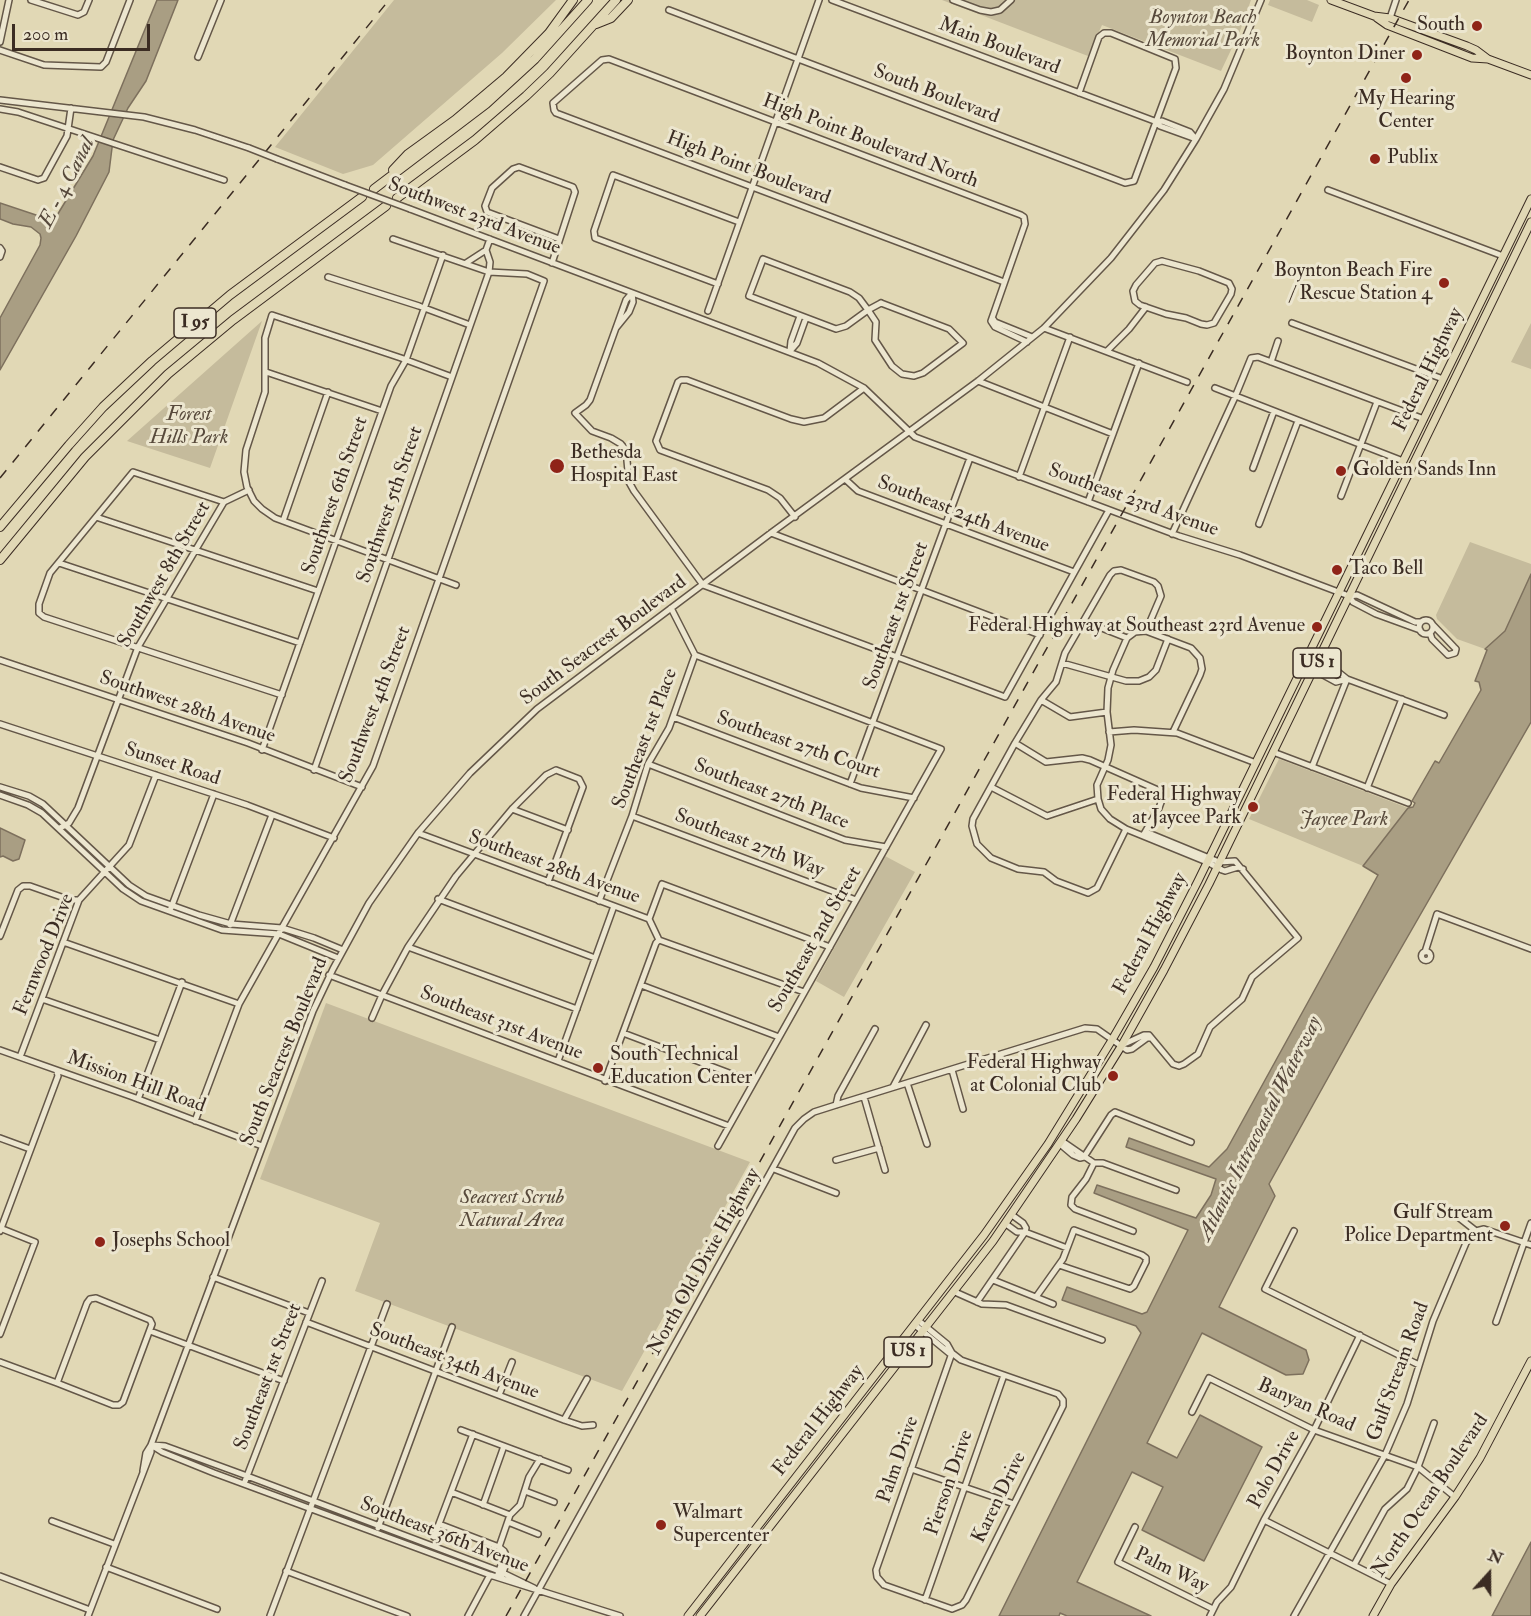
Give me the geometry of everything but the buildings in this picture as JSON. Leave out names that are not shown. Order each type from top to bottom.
[{"type":"highway","points":[[573,0],[549,33],[518,65],[468,110],[408,154],[374,189],[460,126],[498,93],[546,47],[588,0]]},
{"type":"highway","points":[[397,198],[502,118],[550,73],[615,0]]},
{"type":"highway","points":[[596,24],[611,18],[628,0]]},
{"type":"highway","name":"I 95","points":[[0,527],[63,451],[103,407],[146,366],[223,301],[363,197]]},
{"type":"highway","name":"I 95","points":[[0,560],[80,464],[162,380],[239,314],[386,206]]},
{"type":"main road","points":[[1331,0],[1374,16],[1390,18],[1476,50],[1488,59]]},
{"type":"main road","points":[[1374,16],[1387,25],[1465,55],[1488,59],[1531,75]]},
{"type":"main road","name":"Federal Highway","points":[[687,1616],[984,1235],[1048,1144],[1112,1040],[1178,921],[1531,199]]},
{"type":"main road","name":"Federal Highway","points":[[699,1616],[753,1550],[1006,1224],[1122,1046],[1173,953],[1274,752],[1531,222]]},
{"type":"main road","points":[[1505,252],[1512,261]]},
{"type":"main road","points":[[1505,252],[1508,270]]},
{"type":"main road","points":[[1407,453],[1414,463]]},
{"type":"main road","points":[[1390,513],[1392,501],[1407,471],[1403,461]]},
{"type":"main road","points":[[1310,652],[1311,666],[1315,667]]},
{"type":"main road","points":[[1266,768],[1263,757],[1277,729],[1278,718]]},
{"type":"main road","points":[[1245,810],[1245,803],[1258,776],[1256,764]]},
{"type":"main road","points":[[1061,1124],[1057,1136],[1061,1142]]},
{"type":"main road","points":[[1047,1164],[1050,1149],[1048,1144]]},
{"type":"main road","name":"North Ocean Boulevard","points":[[1373,1616],[1391,1584],[1455,1497],[1496,1431],[1531,1361]]},
{"type":"main road","points":[[799,1491],[802,1481],[838,1434],[838,1424]]},
{"type":"main road","points":[[766,1533],[764,1529],[766,1521],[785,1497],[789,1485]]},
{"type":"main road","points":[[753,1550],[756,1538],[754,1530]]},
{"type":"street","points":[[0,42],[9,0]]},
{"type":"street","points":[[31,0],[78,15],[84,12],[89,0]]},
{"type":"street","points":[[0,50],[45,65],[101,66],[106,62],[130,0]]},
{"type":"street","points":[[198,57],[221,0]]},
{"type":"street","points":[[708,311],[819,0]]},
{"type":"street","name":"Main Boulevard","points":[[832,0],[1157,122],[1162,121],[1190,132],[1196,139]]},
{"type":"street","points":[[953,0],[991,12],[1000,10],[1011,0]]},
{"type":"street","name":"South Seacrest Boulevard","points":[[89,1613],[143,1471],[146,1453],[151,1445],[306,1030],[329,975],[384,879],[418,833],[470,772],[512,731],[563,689],[978,381],[1044,328],[1111,258],[1164,190],[1224,89],[1261,0]]},
{"type":"street","points":[[1390,18],[1396,0]]},
{"type":"street","name":"South Boulevard","points":[[669,10],[1125,183],[1132,183],[1137,179],[1157,122]]},
{"type":"street","points":[[1079,93],[1099,37],[1104,33],[1111,33],[1172,57],[1176,62],[1176,68],[1157,122]]},
{"type":"street","name":"High Point Boulevard North","points":[[605,59],[1021,215],[1025,224],[992,318],[995,322],[1030,340]]},
{"type":"street","name":"High Point Boulevard","points":[[605,59],[555,101],[553,107],[556,113],[1004,282]]},
{"type":"street","name":"Southwest 23rd Avenue","points":[[0,100],[132,115],[182,126],[249,148],[790,351],[832,369],[864,388],[909,432]]},
{"type":"street","points":[[0,167],[42,180],[65,140],[69,129],[71,108]]},
{"type":"street","points":[[0,109],[18,112],[224,180]]},
{"type":"street","points":[[552,263],[575,192],[572,185],[519,166],[492,188],[485,206],[487,212],[559,239]]},
{"type":"street","points":[[718,284],[595,237],[594,231],[614,175],[740,222]]},
{"type":"street","points":[[1328,190],[1505,252]]},
{"type":"street","points":[[393,239],[489,272]]},
{"type":"street","name":"Southwest 5th Street","points":[[314,770],[489,272],[490,262],[486,250],[490,239]]},
{"type":"street","points":[[466,263],[486,250]]},
{"type":"street","name":"Southwest 6th Street","points":[[262,750],[382,411],[396,376],[406,360],[443,255]]},
{"type":"street","points":[[868,310],[859,298],[850,292],[763,259],[749,296],[839,329],[846,326],[868,310],[881,303],[949,329],[963,344],[923,373],[914,376],[904,375],[894,369],[876,344],[876,322],[868,310]]},
{"type":"street","points":[[1162,261],[1209,274],[1227,281],[1231,286],[1231,294],[1216,320],[1208,325],[1146,307],[1135,301],[1134,288],[1155,263],[1162,261]]},
{"type":"street","name":"Southwest 4th Street","points":[[195,1121],[239,1004],[373,766],[544,281],[527,274],[489,272]]},
{"type":"street","points":[[328,277],[470,325]]},
{"type":"street","points":[[632,293],[633,302],[629,312],[616,328],[590,400],[576,413],[592,431],[611,438],[626,450],[629,482],[634,491],[703,585],[1005,697],[1109,510]]},
{"type":"street","points":[[1107,351],[1129,329],[1146,307]]},
{"type":"street","points":[[452,377],[272,315],[265,338],[264,399],[245,456],[244,471],[249,490],[262,509],[283,521],[456,585]]},
{"type":"street","points":[[790,351],[797,343],[803,317]]},
{"type":"street","points":[[1292,323],[1443,379]]},
{"type":"street","points":[[1044,328],[1187,382]]},
{"type":"street","points":[[1020,477],[1070,337]]},
{"type":"street","points":[[1271,362],[1278,341]]},
{"type":"street","points":[[1172,534],[1251,357],[1258,357],[1424,419]]},
{"type":"street","points":[[1088,502],[1139,363]]},
{"type":"street","points":[[266,372],[382,411]]},
{"type":"street","points":[[795,517],[780,498],[768,490],[660,450],[656,441],[678,382],[681,380],[791,419],[811,422],[831,414],[864,388]]},
{"type":"street","points":[[978,381],[1113,434]]},
{"type":"street","points":[[1215,388],[1403,461]]},
{"type":"street","points":[[283,521],[328,392]]},
{"type":"street","points":[[1341,496],[1377,402]]},
{"type":"street","points":[[1253,468],[1274,411]]},
{"type":"street","points":[[1259,525],[1298,421]]},
{"type":"street","name":"Southeast 23rd Avenue","points":[[909,432],[915,437],[1172,534],[1240,555],[1349,596]]},
{"type":"street","name":"Southeast 1st Street","points":[[850,784],[970,458]]},
{"type":"street","points":[[224,502],[133,472],[50,573],[39,604],[39,613],[44,617],[282,695]]},
{"type":"street","name":"Southeast 24th Avenue","points":[[845,479],[858,491],[1074,572]]},
{"type":"street","name":"Southwest 8th Street","points":[[66,825],[76,811],[138,647],[224,502],[249,490]]},
{"type":"street","points":[[96,517],[318,591]]},
{"type":"street","points":[[771,533],[1040,635]]},
{"type":"street","points":[[59,563],[300,643]]},
{"type":"street","points":[[1126,829],[1097,888],[1088,893],[1056,881],[1044,872],[1018,869],[991,858],[982,851],[973,834],[973,819],[1041,700],[1056,682],[1065,653],[1114,571],[1121,570],[1154,582],[1160,589],[1160,599],[1146,631]]},
{"type":"street","points":[[1430,633],[1426,634],[1371,611],[1353,602],[1349,596],[1357,595],[1415,622],[1428,620],[1433,625],[1454,647],[1455,652],[1448,655],[1432,639],[1430,633],[1433,625]]},
{"type":"street","points":[[671,608],[694,655],[873,723]]},
{"type":"street","points":[[1084,621],[1127,638]]},
{"type":"street","points":[[1420,622],[1420,630]]},
{"type":"street","points":[[1122,1046],[1127,1050],[1132,1049],[1146,1038],[1151,1038],[1173,1064],[1179,1066],[1185,1064],[1198,1054],[1210,1027],[1242,999],[1252,978],[1298,938],[1235,861],[1218,864],[1126,829],[1105,814],[1098,799],[1097,785],[1110,752],[1107,691],[1127,638],[1135,632],[1146,631],[1194,650],[1199,655],[1202,665],[1200,675],[1173,732]]},
{"type":"street","points":[[1062,663],[1132,682],[1149,677],[1157,667],[1168,639]]},
{"type":"street","name":"Southeast 1st Place","points":[[599,901],[632,816],[648,764],[674,717],[694,655]]},
{"type":"street","name":"Southwest 28th Avenue","points":[[0,660],[248,743],[362,788]]},
{"type":"street","points":[[1315,667],[1336,682],[1347,679]]},
{"type":"street","points":[[1315,667],[1337,671],[1347,679],[1444,715]]},
{"type":"street","points":[[1312,767],[1347,679]]},
{"type":"street","points":[[1368,788],[1401,699]]},
{"type":"street","points":[[1041,700],[1070,717],[1107,712]]},
{"type":"street","name":"Southeast 27th Court","points":[[674,717],[861,788],[914,798]]},
{"type":"street","name":"Southeast 2nd Street","points":[[718,1146],[941,748],[873,723]]},
{"type":"street","name":"Sunset Road","points":[[0,724],[214,794],[333,838]]},
{"type":"street","points":[[1109,732],[1134,730],[1173,732],[1256,764]]},
{"type":"street","points":[[1015,743],[1046,762],[1082,758],[1157,789],[1162,794],[1160,808],[1144,834]]},
{"type":"street","points":[[1274,752],[1408,803]]},
{"type":"street","name":"Southeast 27th Place","points":[[648,764],[845,840],[886,848]]},
{"type":"street","points":[[372,1018],[408,946],[438,899],[512,809],[550,772],[560,771],[579,778],[583,787],[548,882]]},
{"type":"street","name":"Fernwood Drive","points":[[20,1057],[79,900],[129,845],[156,775]]},
{"type":"street","points":[[0,787],[29,796],[43,804],[129,885],[146,896],[231,924],[282,928],[343,950]]},
{"type":"street","points":[[991,787],[1047,816],[1098,799]]},
{"type":"street","points":[[170,912],[214,794]]},
{"type":"street","points":[[0,795],[32,807],[60,828],[131,896],[170,912],[228,931],[279,934],[338,958]]},
{"type":"street","points":[[512,809],[567,830]]},
{"type":"street","points":[[228,931],[272,815]]},
{"type":"street","name":"Southeast 27th Way","points":[[632,816],[856,900]]},
{"type":"street","points":[[60,828],[66,825]]},
{"type":"street","name":"Southeast 28th Avenue","points":[[418,833],[649,919],[659,940]]},
{"type":"street","points":[[649,919],[662,884],[830,947]]},
{"type":"street","points":[[0,936],[18,890],[23,886],[30,886],[70,900],[79,900]]},
{"type":"street","points":[[438,899],[595,958]]},
{"type":"street","points":[[558,1061],[614,906]]},
{"type":"street","points":[[1425,952],[1437,914],[1531,949]]},
{"type":"street","points":[[606,1081],[659,940],[804,992]]},
{"type":"street","points":[[63,942],[182,982],[239,1004]]},
{"type":"street","points":[[408,946],[576,1009]]},
{"type":"street","name":"Southeast 31st Avenue","points":[[329,975],[729,1126]]},
{"type":"street","points":[[138,1099],[182,982]]},
{"type":"street","points":[[641,985],[779,1037]]},
{"type":"street","points":[[42,999],[160,1040]]},
{"type":"street","points":[[893,1088],[926,1025]]},
{"type":"street","name":"North Old Dixie Highway","points":[[524,1616],[795,1128],[804,1119],[814,1112],[1085,1028],[1097,1029],[1122,1046]]},
{"type":"street","points":[[836,1105],[838,1096],[875,1029]]},
{"type":"street","points":[[623,1033],[753,1082]]},
{"type":"street","name":"Mission Hill Road","points":[[0,1050],[262,1146]]},
{"type":"street","points":[[952,1070],[963,1109]]},
{"type":"street","points":[[0,1334],[35,1242],[0,1229],[58,1076],[57,1071]]},
{"type":"street","points":[[907,1083],[927,1144]]},
{"type":"street","points":[[864,1096],[885,1170]]},
{"type":"street","points":[[1084,1157],[1115,1112],[1191,1142]]},
{"type":"street","points":[[0,1138],[30,1149]]},
{"type":"street","points":[[1061,1142],[1072,1155],[1084,1157],[1094,1163],[1103,1162],[1176,1190]]},
{"type":"street","points":[[836,1160],[879,1148]]},
{"type":"street","points":[[1094,1163],[1086,1179],[1072,1197],[1071,1205],[1075,1209],[1133,1231]]},
{"type":"street","points":[[774,1169],[836,1193]]},
{"type":"street","points":[[1453,1213],[1476,1231],[1484,1230],[1531,1245]]},
{"type":"street","points":[[977,1302],[1025,1232],[1026,1228],[1023,1223],[1012,1215]]},
{"type":"street","points":[[1496,1322],[1531,1223]]},
{"type":"street","points":[[1006,1224],[1017,1232],[1025,1232],[1067,1248]]},
{"type":"street","points":[[1036,1297],[1059,1265],[1074,1230],[1146,1258],[1146,1263],[1134,1286],[1130,1289],[1059,1265]]},
{"type":"street","points":[[1294,1231],[1265,1288],[1419,1365]]},
{"type":"street","name":"Gulf Stream Road","points":[[1294,1616],[1385,1455],[1407,1404],[1433,1322],[1466,1243],[1476,1231]]},
{"type":"street","points":[[213,1277],[309,1313]]},
{"type":"street","points":[[993,1280],[1053,1304]]},
{"type":"street","name":"Southeast 1st Street","points":[[244,1484],[321,1281]]},
{"type":"street","points":[[955,1292],[977,1302],[1006,1305],[1102,1340]]},
{"type":"street","points":[[0,1362],[113,1405],[119,1405],[123,1402],[152,1324],[147,1318],[96,1298],[90,1299],[57,1383]]},
{"type":"street","points":[[270,1616],[387,1304]]},
{"type":"street","name":"Southeast 34th Avenue","points":[[306,1322],[564,1420],[582,1426],[593,1425]]},
{"type":"street","points":[[917,1323],[949,1353],[961,1360],[1004,1375]]},
{"type":"street","points":[[378,1529],[452,1327]]},
{"type":"street","points":[[150,1331],[284,1381]]},
{"type":"street","name":"Polo Drive","points":[[1210,1616],[1231,1587],[1264,1520],[1314,1430],[1360,1335]]},
{"type":"street","name":"Palm Drive","points":[[925,1600],[884,1586],[877,1577],[877,1567],[952,1353]]},
{"type":"street","points":[[499,1395],[512,1362]]},
{"type":"street","name":"Karen Drive","points":[[925,1600],[948,1608],[959,1607],[966,1600],[1063,1406],[1063,1400],[1058,1394],[1004,1375]]},
{"type":"street","name":"Pierson Drive","points":[[925,1600],[1004,1375]]},
{"type":"street","name":"Banyan Road","points":[[1192,1412],[1209,1378],[1314,1430],[1418,1467],[1455,1497]]},
{"type":"street","points":[[564,1420],[587,1379]]},
{"type":"street","points":[[1354,1565],[1385,1509],[1407,1489],[1418,1467],[1434,1423]]},
{"type":"street","points":[[461,1430],[568,1470]]},
{"type":"street","points":[[435,1537],[473,1434]]},
{"type":"street","name":"Southeast 36th Avenue","points":[[151,1445],[165,1446],[247,1476],[311,1504],[538,1591],[620,1616]]},
{"type":"street","name":"Southeast 36th Avenue","points":[[151,1445],[162,1452],[244,1484],[311,1504]]},
{"type":"street","points":[[483,1505],[504,1446]]},
{"type":"street","points":[[499,1547],[510,1515],[520,1505],[540,1460]]},
{"type":"street","points":[[911,1469],[1014,1504]]},
{"type":"street","points":[[525,1491],[554,1502]]},
{"type":"street","points":[[451,1492],[510,1515]]},
{"type":"street","points":[[1264,1520],[1391,1584]]},
{"type":"street","points":[[52,1521],[114,1544]]},
{"type":"street","points":[[508,1522],[538,1534]]},
{"type":"street","points":[[439,1524],[499,1547],[505,1553],[507,1560],[500,1575]]},
{"type":"street","name":"Palm Way","points":[[1135,1527],[1118,1562],[1213,1609]]},
{"type":"street","name":"Southeast 36th Avenue","points":[[378,1529],[490,1575],[500,1575]]},
{"type":"street","points":[[106,1567],[217,1609]]},
{"type":"street","points":[[286,1571],[407,1616]]},
{"type":"street","points":[[468,1616],[490,1575]]},
{"type":"street","points":[[0,1576],[89,1613]]},
{"type":"green space","points":[[394,0],[556,0],[502,53],[373,165],[343,174],[275,147]]},
{"type":"green space","name":"Boynton Beach Memorial Park","points":[[942,0],[1251,0],[1240,31],[1221,71],[1102,25],[1088,56]]},
{"type":"green space","points":[[1270,0],[1307,0],[1319,5],[1312,22],[1268,5]]},
{"type":"green space","name":"Forest Hills Park","points":[[262,321],[210,468],[127,441]]},
{"type":"green space","points":[[1531,323],[1531,369],[1511,362]]},
{"type":"green space","points":[[1470,542],[1531,564],[1531,574],[1505,631],[1485,649],[1457,639],[1437,619],[1436,615]]},
{"type":"green space","name":"Jaycee Park","points":[[1279,759],[1408,808],[1363,866],[1249,819]]},
{"type":"green space","points":[[885,856],[915,872],[844,997],[816,981]]},
{"type":"green space","name":"Seacrest Scrub Natural Area","points":[[326,1003],[750,1162],[622,1391],[355,1291],[380,1223],[260,1179]]},
{"type":"water","points":[[157,0],[178,0],[146,81],[128,108],[113,140],[109,172],[76,236],[0,370],[0,318],[40,245],[41,238],[40,234],[31,227],[0,219],[0,203],[48,219],[56,217],[93,156]]},
{"type":"water","name":"Atlantic Intracoastal Waterway","points":[[1531,574],[1531,722],[1369,1004],[1269,1184],[1275,1196],[1219,1307],[1306,1350],[1309,1360],[1303,1374],[1286,1375],[1202,1333],[1147,1443],[1177,1458],[1200,1415],[1262,1447],[1204,1561],[1142,1530],[1163,1487],[1132,1472],[1077,1582],[1151,1616],[1067,1616],[1060,1613],[1059,1616],[999,1616],[1141,1333],[1136,1326],[1062,1300],[1067,1287],[1142,1314],[1147,1312],[1188,1230],[1094,1193],[1097,1185],[1196,1218],[1211,1195],[1216,1179],[1126,1147],[1129,1138],[1209,1167],[1227,1149],[1378,875],[1363,866],[1408,808],[1413,807],[1415,803],[1412,801],[1435,761],[1439,763],[1481,690],[1479,682],[1475,681],[1487,650],[1485,649],[1505,631]]},
{"type":"water","points":[[0,828],[25,840],[19,859],[13,861],[3,856],[0,857]]},
{"type":"water","points":[[1531,1542],[1531,1616],[1492,1616]]},
{"type":"railway","points":[[0,478],[389,0]]},
{"type":"railway","points":[[506,1616],[1409,0]]},
{"type":"place","name":"South","points":[[1477,26]]},
{"type":"place","name":"Boynton Diner","points":[[1417,55]]},
{"type":"place","name":"My Hearing Center","points":[[1406,78]]},
{"type":"place","name":"Publix","points":[[1375,159]]},
{"type":"place","name":"Boynton Beach Fire / Rescue Station 4","points":[[1444,283]]},
{"type":"place","name":"Bethesda Hospital East","points":[[557,466]]},
{"type":"place","name":"Golden Sands Inn","points":[[1341,471]]},
{"type":"place","name":"Taco Bell","points":[[1337,570]]},
{"type":"place","name":"Federal Highway at Southeast 23rd Avenue","points":[[1317,627]]},
{"type":"place","name":"Federal Highway at Jaycee Park","points":[[1253,807]]},
{"type":"place","name":"South Technical Education Center","points":[[598,1068]]},
{"type":"place","name":"Federal Highway at Colonial Club","points":[[1113,1076]]},
{"type":"place","name":"Gulf Stream Police Department","points":[[1505,1226]]},
{"type":"place","name":"Josephs School","points":[[100,1242]]},
{"type":"place","name":"Walmart Supercenter","points":[[661,1525]]},
{"type":"water label","name":"E - 4 Canal","points":[[68,183]]}]
